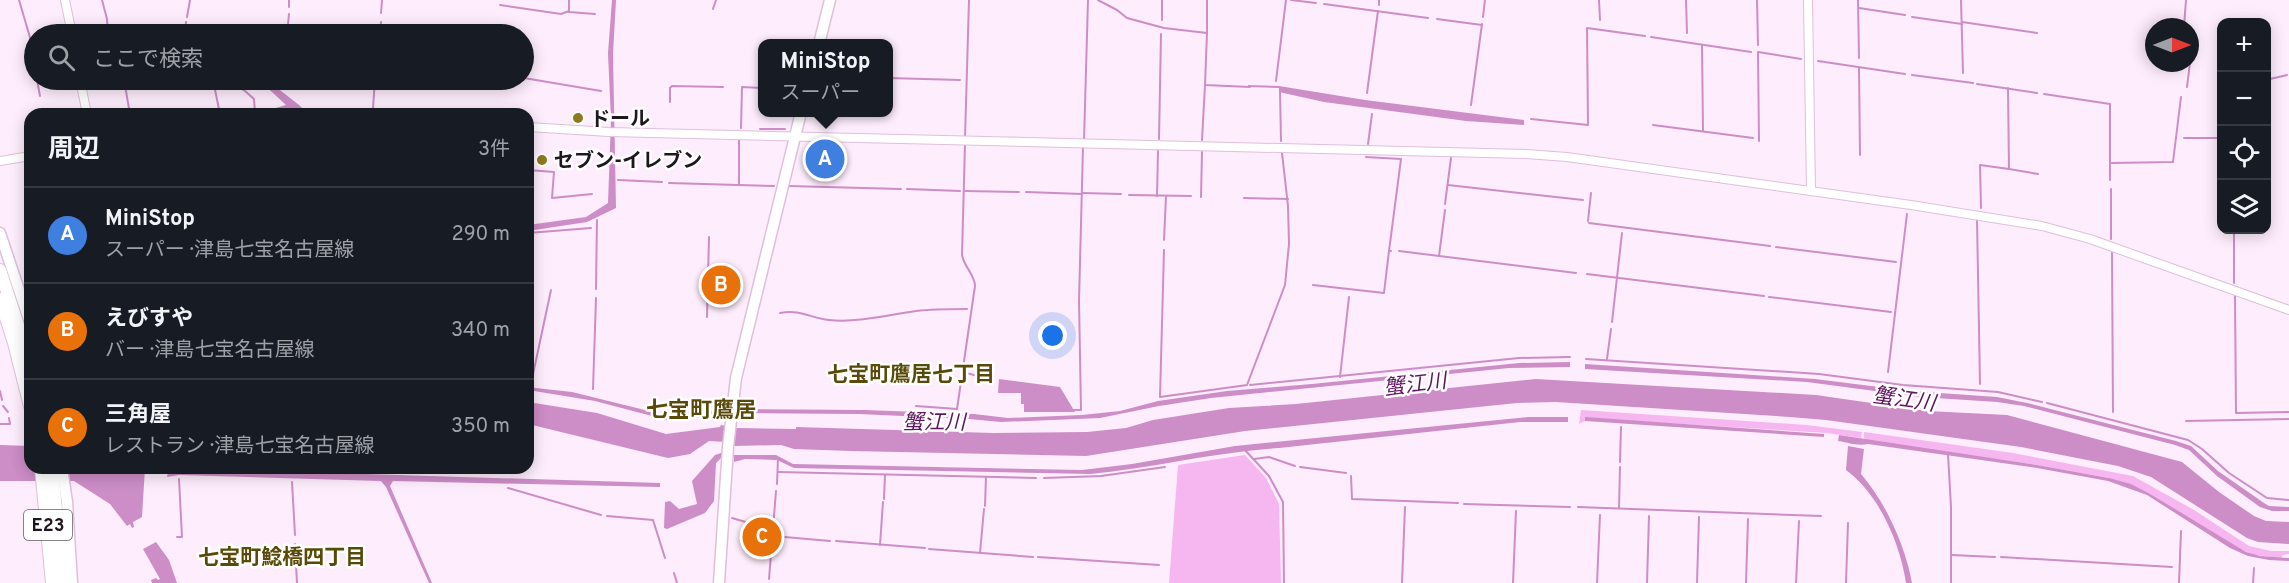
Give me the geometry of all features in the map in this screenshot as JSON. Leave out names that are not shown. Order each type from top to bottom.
[{"type":"highway","points":[[0,256],[24,339]]},
{"type":"highway","points":[[0,270],[24,339]]},
{"type":"highway","points":[[0,299],[24,382]]},
{"type":"highway","name":"E23","points":[[42,474],[52,583]]},
{"type":"highway","name":"E23","points":[[53,474],[63,583]]},
{"type":"main road","points":[[820,39],[830,0]]},
{"type":"main road","points":[[720,583],[730,420],[736,378],[800,117]]},
{"type":"main road","points":[[0,233],[24,305]]},
{"type":"main road","points":[[63,474],[72,583]]},
{"type":"street","points":[[65,0],[70,24]]},
{"type":"street","points":[[1808,0],[1811,191]]},
{"type":"street","points":[[82,90],[86,108]]},
{"type":"street","points":[[534,128],[1526,154],[1593,160],[1978,215],[2059,230],[2289,310]]},
{"type":"street","points":[[0,161],[24,157]]},
{"type":"shaded area","points":[[612,0],[616,0],[613,54],[616,208],[587,222],[534,230],[534,224],[586,217],[608,203],[611,120],[608,53]]},
{"type":"shaded area","points":[[1248,85],[1279,86],[1365,100],[1524,120],[1524,125],[1466,121],[1324,102],[1279,92],[1279,88],[1248,87]]},
{"type":"shaded area","points":[[270,90],[280,90],[303,108],[276,108],[286,105]]},
{"type":"shaded area","points":[[1570,362],[1570,367],[1509,368],[1211,398],[1100,418],[1001,422],[859,414],[739,413],[739,409],[864,410],[974,414],[1008,418],[1082,415],[1120,411],[1158,401],[1227,391],[1519,363]]},
{"type":"shaded area","points":[[1585,364],[1815,379],[1911,391],[1997,397],[2027,403],[2191,446],[2218,471],[2264,503],[2269,506],[2289,507],[2289,511],[2272,511],[2260,507],[2217,476],[2189,450],[2024,406],[1920,397],[1807,382],[1585,369]]},
{"type":"shaded area","points":[[999,379],[1060,387],[1075,412],[1024,412],[1021,393],[998,393]]},
{"type":"shaded area","points":[[1536,379],[1816,395],[1927,411],[2007,415],[2182,462],[2219,492],[2254,516],[2266,521],[2289,522],[2289,544],[2258,542],[2247,538],[2151,477],[2118,466],[2021,447],[1790,417],[1556,402],[1517,403],[1245,431],[1086,456],[794,449],[781,445],[735,446],[727,442],[709,441],[690,454],[668,458],[534,425],[534,403],[597,413],[666,434],[720,427],[721,425],[737,428],[796,429],[796,427],[993,433],[1087,432],[1126,428],[1153,420],[1229,408],[1296,404]]},
{"type":"shaded area","points":[[534,388],[572,392],[669,416],[724,410],[724,414],[671,421],[595,401],[534,391]]},
{"type":"shaded area","points":[[1581,410],[1807,425],[1862,432],[1861,438],[1827,433],[1585,418],[1585,421],[1579,424]]},
{"type":"shaded area","points":[[1528,417],[1568,417],[1568,422],[1520,422],[1255,450],[1090,474],[794,468],[777,460],[745,459],[734,462],[734,455],[776,455],[793,464],[1082,470],[1132,464],[1235,446]]},
{"type":"shaded area","points":[[1585,417],[1824,434],[1824,437],[1585,421]]},
{"type":"shaded area","points":[[1864,432],[2013,453],[2133,476],[2194,510],[2249,546],[2271,551],[2289,551],[2289,554],[2281,558],[2254,555],[2237,548],[2152,495],[2109,478],[2037,465],[1868,441],[1864,438]]},
{"type":"shaded area","points":[[1839,435],[2037,465],[2131,484],[2246,552],[2260,556],[2289,558],[2289,561],[2248,556],[2230,548],[2147,495],[2108,481],[2037,468],[1868,444],[1853,444],[1838,441]]},
{"type":"shaded area","points":[[0,445],[24,446],[24,474],[145,474],[142,517],[133,522],[134,527],[132,528],[130,524],[127,526],[110,504],[74,481],[0,481]]},
{"type":"shaded area","points":[[1848,446],[1864,449],[1861,474],[1879,498],[1893,525],[1905,554],[1912,583],[1906,583],[1899,552],[1878,506],[1858,480],[1846,470]]},
{"type":"shaded area","points":[[721,453],[721,458],[716,463],[714,501],[705,513],[667,529],[664,528],[665,502],[670,501],[679,509],[697,504],[692,481],[715,455]]},
{"type":"shaded area","points":[[1245,455],[1266,478],[1279,504],[1281,583],[1169,583],[1178,465]]},
{"type":"shaded area","points":[[168,474],[365,474],[660,483],[660,487],[393,481],[390,486],[432,583],[429,583],[386,487],[381,481],[179,475],[167,477]]},
{"type":"shaded area","points":[[156,542],[169,560],[177,583],[152,583],[151,580],[160,579],[143,549]]},
{"type":"waterway","points":[[19,0],[26,24]]},
{"type":"waterway","points":[[102,0],[107,24]]},
{"type":"waterway","points":[[187,17],[190,0]]},
{"type":"waterway","points":[[289,0],[289,7]]},
{"type":"waterway","points":[[381,13],[382,0]]},
{"type":"waterway","points":[[569,0],[569,12],[595,14]]},
{"type":"waterway","points":[[713,9],[716,0]]},
{"type":"waterway","points":[[965,138],[969,0]]},
{"type":"waterway","points":[[1084,141],[1088,0]]},
{"type":"waterway","points":[[1098,0],[1127,18],[1164,28],[1207,33],[1205,85],[1250,87]]},
{"type":"waterway","points":[[1162,0],[1162,20]]},
{"type":"waterway","points":[[1207,0],[1207,33]]},
{"type":"waterway","points":[[1276,81],[1286,0]]},
{"type":"waterway","points":[[1291,0],[1316,3]]},
{"type":"waterway","points":[[1379,0],[1379,5]]},
{"type":"waterway","points":[[1483,17],[1485,0]]},
{"type":"waterway","points":[[1599,0],[1600,20]]},
{"type":"waterway","points":[[1686,0],[1687,33]]},
{"type":"waterway","points":[[1757,0],[1758,45]]},
{"type":"waterway","points":[[1858,0],[1859,58]]},
{"type":"waterway","points":[[1961,0],[1963,73]]},
{"type":"waterway","points":[[2185,18],[2186,0]]},
{"type":"waterway","points":[[1324,4],[1428,18]]},
{"type":"waterway","points":[[500,5],[561,14],[569,11]]},
{"type":"waterway","points":[[1859,8],[1905,15]]},
{"type":"waterway","points":[[1367,93],[1378,11]]},
{"type":"waterway","points":[[288,24],[289,14]]},
{"type":"waterway","points":[[1912,17],[1962,24]]},
{"type":"waterway","points":[[1437,19],[1482,25]]},
{"type":"waterway","points":[[1962,22],[2037,33]]},
{"type":"waterway","points":[[1471,105],[1482,24]]},
{"type":"waterway","points":[[1531,119],[1588,125],[1587,28],[1645,36]]},
{"type":"waterway","points":[[1159,139],[1161,34]]},
{"type":"waterway","points":[[1651,37],[1751,52]]},
{"type":"waterway","points":[[1702,45],[1703,131]]},
{"type":"waterway","points":[[1759,141],[1758,52],[1801,59]]},
{"type":"waterway","points":[[1818,61],[1905,74]]},
{"type":"waterway","points":[[1859,68],[1860,155]]},
{"type":"waterway","points":[[2187,87],[2189,72]]},
{"type":"waterway","points":[[1912,75],[1973,83]]},
{"type":"waterway","points":[[2271,79],[2287,75]]},
{"type":"waterway","points":[[893,78],[960,80]]},
{"type":"waterway","points":[[534,80],[601,91]]},
{"type":"waterway","points":[[1977,84],[2037,93]]},
{"type":"waterway","points":[[1202,140],[1205,85]]},
{"type":"waterway","points":[[670,102],[672,86],[723,87]]},
{"type":"waterway","points":[[741,128],[742,87],[758,88]]},
{"type":"waterway","points":[[1981,208],[1980,165],[2009,169],[2008,88]]},
{"type":"waterway","points":[[39,90],[40,96]]},
{"type":"waterway","points":[[126,90],[129,108]]},
{"type":"waterway","points":[[215,90],[219,108]]},
{"type":"waterway","points":[[243,90],[254,99],[255,108]]},
{"type":"waterway","points":[[373,108],[374,90]]},
{"type":"waterway","points":[[1280,91],[1281,141]]},
{"type":"waterway","points":[[2044,94],[2110,104],[2110,180]]},
{"type":"waterway","points":[[2110,163],[2173,162],[2181,97]]},
{"type":"waterway","points":[[1368,144],[1372,114]]},
{"type":"waterway","points":[[1653,125],[1753,138]]},
{"type":"waterway","points":[[760,129],[785,129]]},
{"type":"waterway","points":[[2184,138],[2217,138]]},
{"type":"waterway","points":[[739,139],[739,184]]},
{"type":"waterway","name":"蟹江川","points":[[916,406],[957,409],[975,286],[962,255],[965,144]]},
{"type":"waterway","points":[[1074,410],[1081,410],[1079,301],[1083,147]]},
{"type":"waterway","points":[[1157,196],[1158,151]]},
{"type":"waterway","points":[[1201,197],[1202,152]]},
{"type":"waterway","points":[[1164,250],[1160,397],[1247,385],[1285,285],[1289,244],[1288,206],[1282,153]]},
{"type":"waterway","points":[[1366,157],[1401,159],[1389,251],[1391,251]]},
{"type":"waterway","points":[[1445,204],[1451,158]]},
{"type":"waterway","points":[[2009,169],[2038,174]]},
{"type":"waterway","points":[[534,170],[554,172],[552,198],[592,194]]},
{"type":"waterway","points":[[618,180],[662,182]]},
{"type":"waterway","points":[[669,183],[774,186]]},
{"type":"waterway","points":[[1448,185],[1583,200]]},
{"type":"waterway","points":[[789,186],[901,189]]},
{"type":"waterway","points":[[907,189],[960,191]]},
{"type":"waterway","points":[[2111,189],[2111,239]]},
{"type":"waterway","points":[[965,191],[1019,192]]},
{"type":"waterway","points":[[1026,192],[1082,194]]},
{"type":"waterway","points":[[1082,193],[1121,194]]},
{"type":"waterway","points":[[1588,221],[1591,193]]},
{"type":"waterway","points":[[1129,195],[1191,196]]},
{"type":"waterway","points":[[1164,240],[1166,196]]},
{"type":"waterway","points":[[1244,198],[1288,199]]},
{"type":"waterway","points":[[1439,256],[1445,210]]},
{"type":"waterway","points":[[1888,372],[1907,214]]},
{"type":"waterway","points":[[596,289],[597,220]]},
{"type":"waterway","points":[[1977,220],[1980,384]]},
{"type":"waterway","points":[[1589,223],[1770,246]]},
{"type":"waterway","points":[[534,233],[591,228]]},
{"type":"waterway","points":[[1612,322],[1622,233]]},
{"type":"waterway","points":[[2234,234],[2234,283]]},
{"type":"waterway","points":[[707,317],[709,237]]},
{"type":"waterway","points":[[1776,247],[1896,262]]},
{"type":"waterway","points":[[1313,285],[1384,293],[1389,251]]},
{"type":"waterway","points":[[1399,251],[1576,273]]},
{"type":"waterway","points":[[2112,253],[2113,412]]},
{"type":"waterway","points":[[1587,274],[1764,296]]},
{"type":"waterway","points":[[534,370],[551,290]]},
{"type":"waterway","points":[[2235,296],[2236,413],[2289,412]]},
{"type":"waterway","points":[[1340,377],[1349,297]]},
{"type":"waterway","points":[[1769,297],[1891,312]]},
{"type":"waterway","points":[[593,389],[596,298]]},
{"type":"waterway","points":[[780,313],[794,312],[829,320],[851,320],[922,310],[967,309]]},
{"type":"waterway","points":[[1607,359],[1611,329]]},
{"type":"waterway","name":"蟹江川","points":[[1250,385],[1519,358],[1570,357]]},
{"type":"waterway","name":"蟹江川","points":[[1586,359],[1819,374],[1903,385],[1998,392],[2042,402]]},
{"type":"waterway","points":[[963,372],[992,380]]},
{"type":"waterway","points":[[0,391],[2,400]]},
{"type":"waterway","points":[[2047,403],[2188,440],[2229,473],[2267,498],[2289,500]]},
{"type":"waterway","points":[[3,406],[8,412]]},
{"type":"waterway","points":[[0,424],[10,424],[9,418]]},
{"type":"waterway","points":[[2186,421],[2289,419]]},
{"type":"waterway","points":[[1620,462],[1621,427]]},
{"type":"waterway","points":[[1244,449],[1269,476],[1283,502],[1284,583]]},
{"type":"waterway","points":[[1948,454],[1951,583]]},
{"type":"waterway","points":[[1254,459],[1269,457],[1295,466]]},
{"type":"waterway","points":[[777,484],[778,458]]},
{"type":"waterway","points":[[1044,478],[1101,476],[1165,467]]},
{"type":"waterway","points":[[1300,467],[1346,473]]},
{"type":"waterway","points":[[1619,508],[1620,467]]},
{"type":"waterway","points":[[778,472],[1036,478]]},
{"type":"waterway","points":[[884,499],[885,475]]},
{"type":"waterway","points":[[1351,476],[1352,499],[1458,503]]},
{"type":"waterway","points":[[985,506],[986,477]]},
{"type":"waterway","points":[[177,537],[182,537],[179,479]]},
{"type":"waterway","points":[[292,482],[295,535]]},
{"type":"waterway","points":[[508,488],[601,515]]},
{"type":"waterway","points":[[769,579],[776,491]]},
{"type":"waterway","points":[[880,545],[883,502]]},
{"type":"waterway","points":[[1464,504],[1570,507]]},
{"type":"waterway","points":[[1402,583],[1405,507]]},
{"type":"waterway","points":[[1578,507],[1821,516]]},
{"type":"waterway","points":[[980,553],[984,509]]},
{"type":"waterway","points":[[1513,583],[1516,511]]},
{"type":"waterway","points":[[1597,583],[1600,515]]},
{"type":"waterway","points":[[607,516],[653,520],[665,558]]},
{"type":"waterway","points":[[1647,583],[1649,516]]},
{"type":"waterway","points":[[1697,583],[1699,517]]},
{"type":"waterway","points":[[732,518],[773,530]]},
{"type":"waterway","points":[[1746,583],[1748,519]]},
{"type":"waterway","points":[[1796,583],[1799,521]]},
{"type":"waterway","points":[[1846,583],[1848,523]]},
{"type":"waterway","points":[[2179,583],[2181,531]]},
{"type":"waterway","points":[[773,536],[830,541]]},
{"type":"waterway","points":[[836,541],[925,548]]},
{"type":"waterway","points":[[295,544],[297,583]]},
{"type":"waterway","points":[[929,549],[1033,557]]},
{"type":"waterway","points":[[1951,555],[1995,557]]},
{"type":"waterway","points":[[1038,557],[1159,565]]},
{"type":"waterway","points":[[2001,557],[2172,567]]},
{"type":"waterway","points":[[2253,583],[2254,568]]},
{"type":"waterway","points":[[674,573],[677,583]]},
{"type":"place","name":"ドール","points":[[578,118]]},
{"type":"place","name":"MiniStop","points":[[825,159]]},
{"type":"place","name":"セブン-イレブン","points":[[542,160]]},
{"type":"place","name":"えびすや","points":[[721,285]]},
{"type":"place","name":"三角屋","points":[[762,537]]},
{"type":"district","name":"七宝町鷹居七丁目","points":[[911,374]]},
{"type":"district","name":"七宝町鷹居","points":[[701,409]]},
{"type":"district","name":"七宝町鯰橋四丁目","points":[[282,557]]}]
